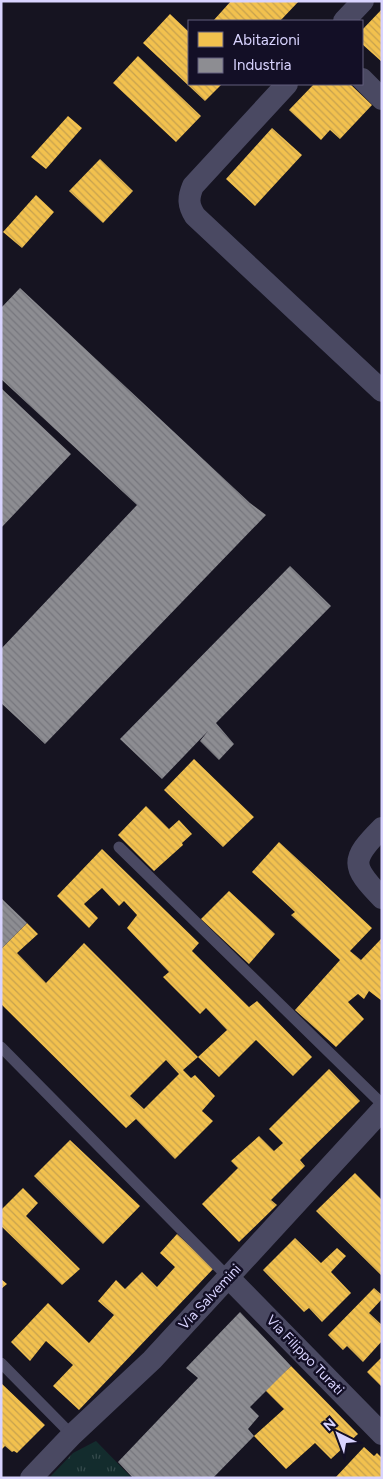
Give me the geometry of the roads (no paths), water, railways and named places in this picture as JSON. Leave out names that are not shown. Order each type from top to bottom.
[{"type":"street","points":[[345,20],[363,1]]},
{"type":"street","points":[[363,81],[382,99]]},
{"type":"street","points":[[286,85],[193,186],[188,197],[190,207],[195,216],[382,391]]},
{"type":"street","points":[[382,828],[367,843],[358,856],[358,868],[364,879],[382,898]]},
{"type":"street","name":"Via Salvemini","points":[[31,1478],[72,1435],[152,1360],[382,1110]]},
{"type":"street","name":"Via Filippo Turati","points":[[228,1277],[382,1434]]},
{"type":"lane","points":[[119,847],[382,1104]]},
{"type":"lane","points":[[1,1047],[228,1277]]},
{"type":"lane","points":[[1,1363],[72,1435]]}]
